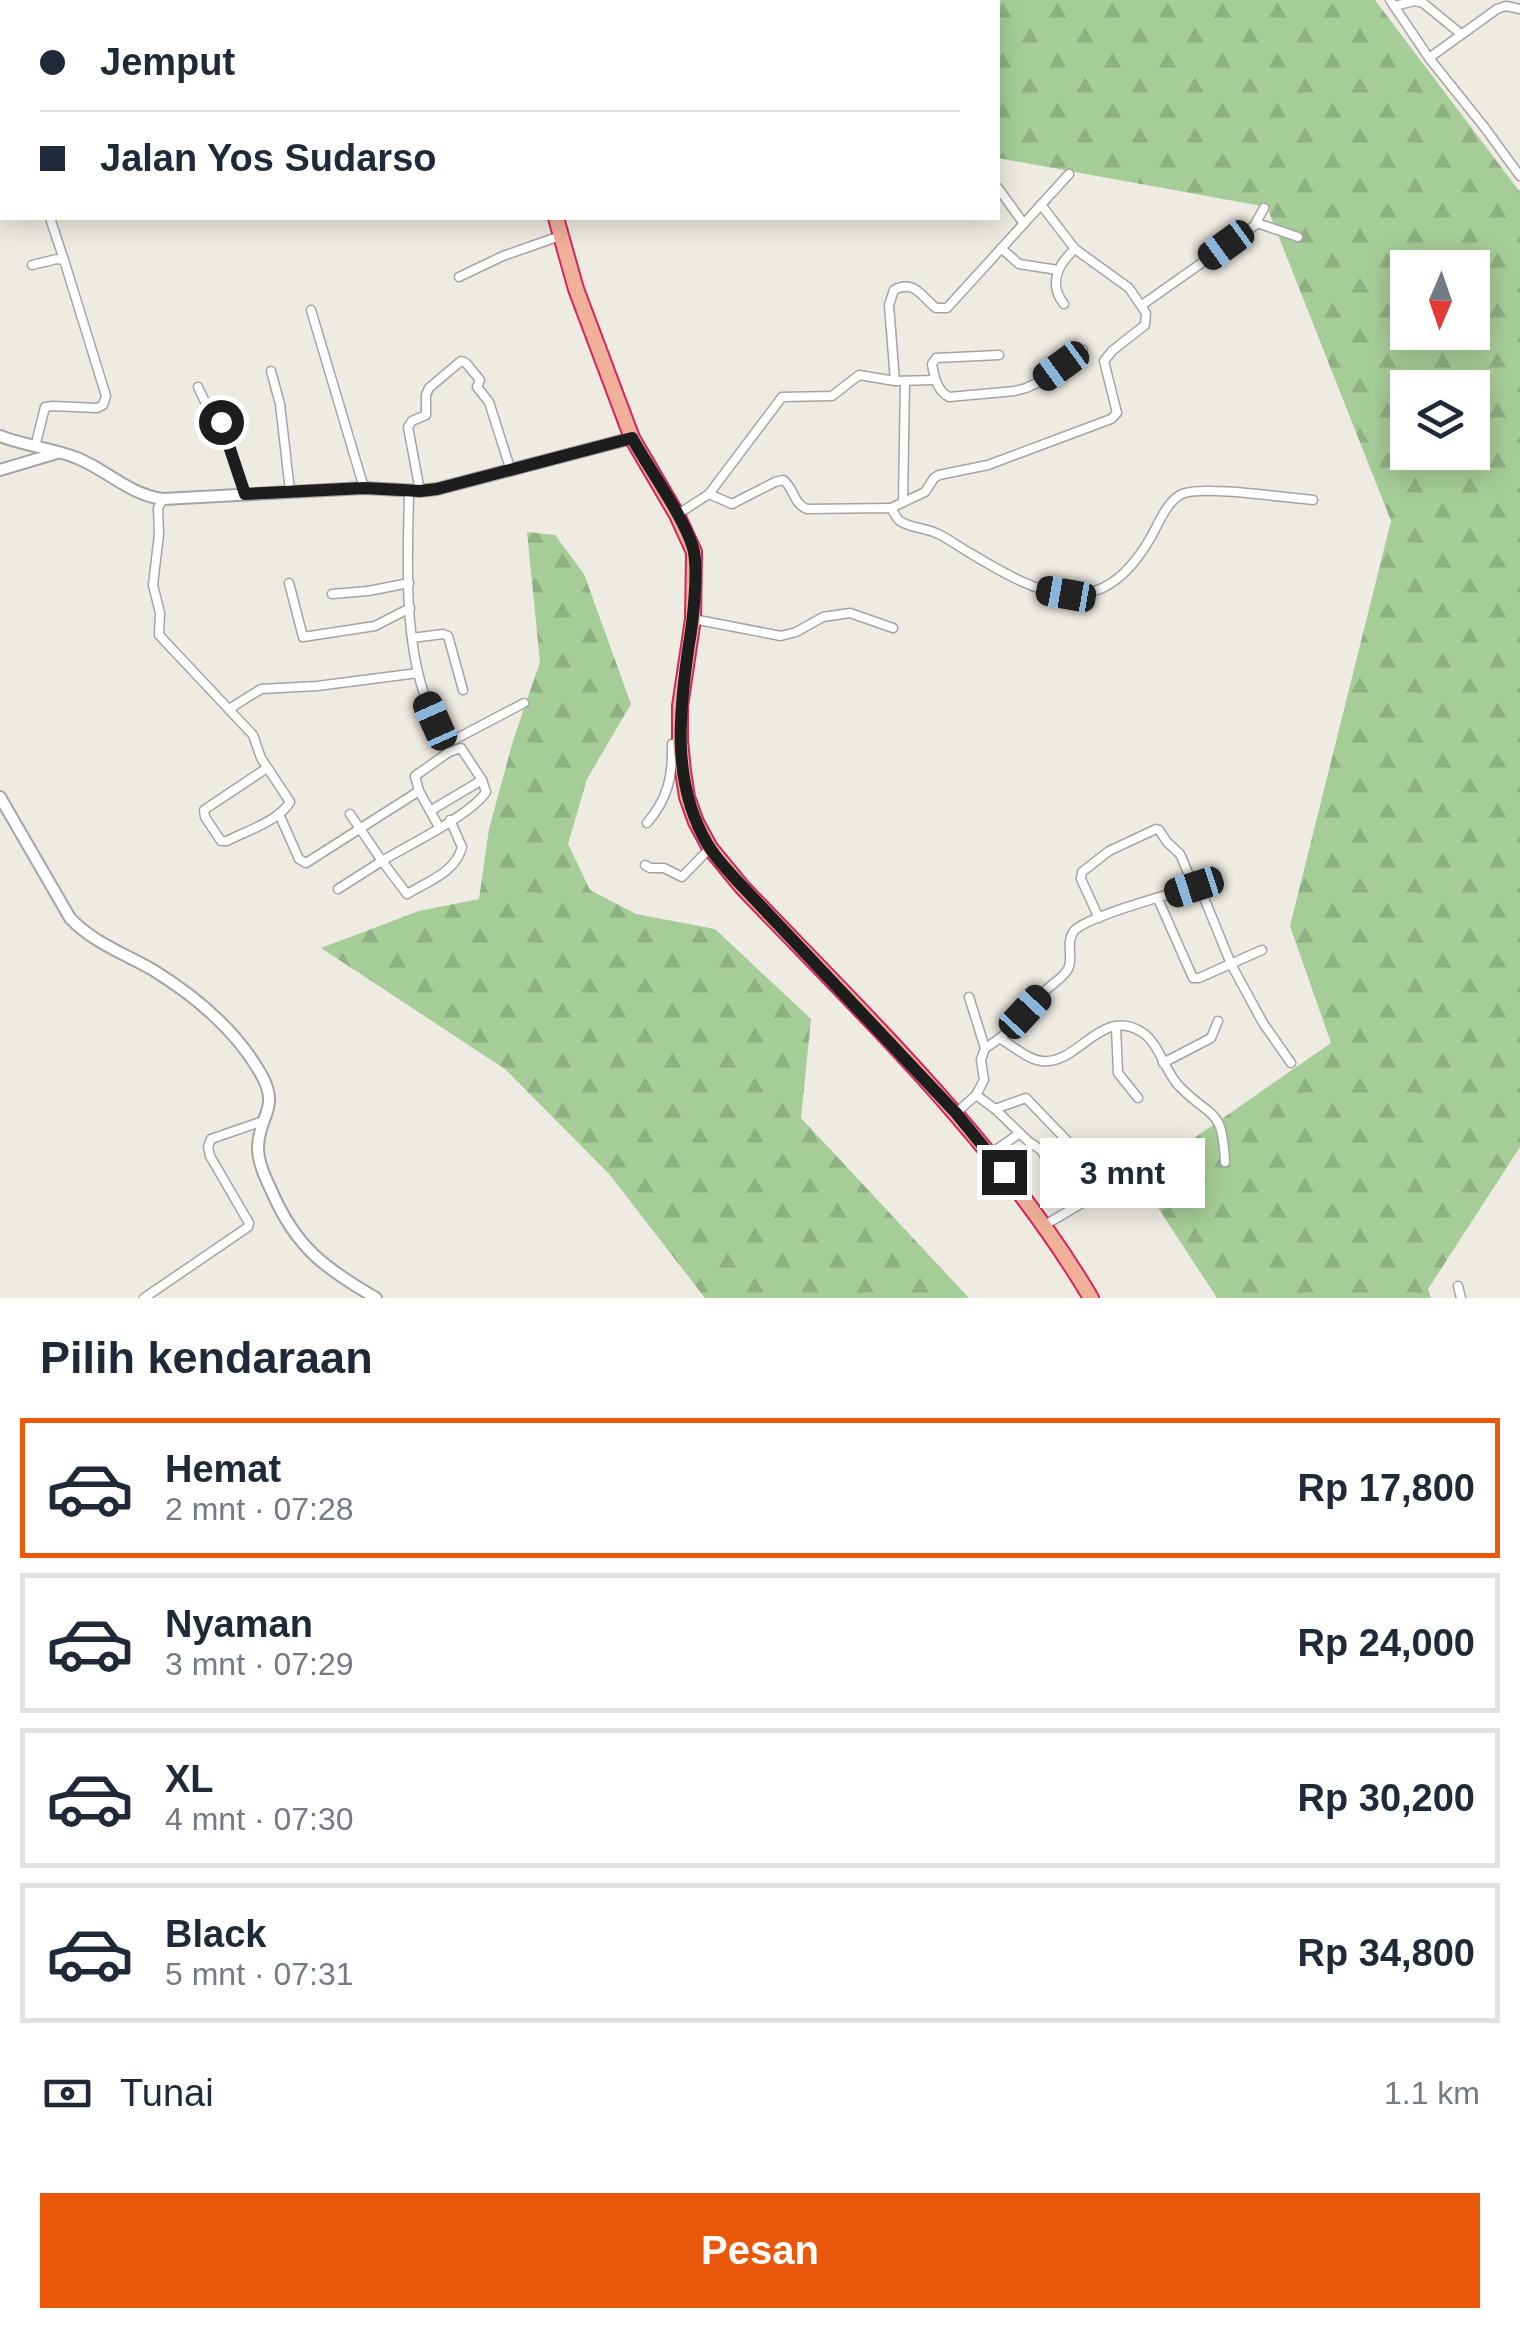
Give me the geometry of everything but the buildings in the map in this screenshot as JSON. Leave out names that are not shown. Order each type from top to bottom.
[{"type":"highway","points":[[556,220],[582,308],[632,438],[694,552],[693,619],[680,706],[680,741],[687,797],[696,822],[710,848],[742,886],[956,1113],[1043,1226],[1092,1298]]},
{"type":"street","points":[[1392,3],[1423,2],[1461,34]]},
{"type":"street","points":[[1392,3],[1428,58],[1520,176]]},
{"type":"street","points":[[1428,58],[1497,9],[1520,8]]},
{"type":"street","points":[[895,381],[890,305],[894,290],[914,287],[932,305],[944,310],[1069,174]]},
{"type":"street","points":[[1000,191],[1024,224]]},
{"type":"street","points":[[709,494],[735,504],[783,480],[798,503],[807,508],[892,508],[925,492],[939,475],[988,465],[1116,416],[1118,411],[1104,361],[1144,324],[1146,313],[1129,288],[1075,249],[1042,206]]},
{"type":"street","points":[[1142,305],[1257,223],[1264,208]]},
{"type":"street","points":[[36,447],[45,408],[97,408],[106,401],[51,220]]},
{"type":"street","points":[[1257,223],[1298,237]]},
{"type":"street","points":[[459,278],[503,256],[560,236]]},
{"type":"street","points":[[1001,248],[1019,264],[1058,270]]},
{"type":"street","points":[[1064,304],[1056,294],[1058,270],[1075,249]]},
{"type":"street","points":[[32,265],[57,258],[64,260]]},
{"type":"street","points":[[312,310],[364,488]]},
{"type":"street","points":[[998,356],[936,358],[932,364],[935,380],[948,396],[1015,391],[1039,382],[1083,350]]},
{"type":"street","points":[[447,748],[425,698],[412,638],[409,583],[414,490],[408,427],[426,415],[429,388],[461,361],[480,379],[477,387],[492,408],[511,471]]},
{"type":"street","points":[[272,371],[280,404],[290,491]]},
{"type":"street","points":[[677,515],[709,494],[782,397],[832,396],[859,375],[895,381],[935,380]]},
{"type":"street","points":[[903,502],[906,381]]},
{"type":"street","points":[[198,388],[209,410],[221,422],[245,494]]},
{"type":"street","points":[[0,436],[82,460],[142,494],[163,499],[364,488],[437,489],[632,438]]},
{"type":"street","points":[[21,465],[22,444]]},
{"type":"street","points":[[0,470],[58,452]]},
{"type":"street","points":[[892,508],[899,520],[940,535],[1013,580],[1079,595],[1097,592],[1122,577],[1143,552],[1178,496],[1198,490],[1313,500]]},
{"type":"street","points":[[163,499],[158,508],[153,585],[160,613],[159,636],[253,734],[261,758],[290,802],[279,814],[222,842],[204,810],[267,768]]},
{"type":"street","points":[[289,582],[303,637],[376,626],[410,608]]},
{"type":"street","points":[[332,594],[409,583]]},
{"type":"street","points":[[693,619],[781,636],[824,616],[850,613],[894,628]]},
{"type":"street","points":[[412,638],[448,636],[464,690]]},
{"type":"street","points":[[229,709],[261,688],[317,686],[418,672]]},
{"type":"street","points":[[439,827],[414,776],[447,748],[524,703]]},
{"type":"street","points":[[647,823],[666,794],[672,744],[680,741]]},
{"type":"street","points":[[338,890],[485,795],[482,780],[462,749],[447,748]]},
{"type":"street","points":[[430,811],[482,780]]},
{"type":"street","points":[[279,814],[299,859],[310,861],[419,791]]},
{"type":"street","points":[[0,797],[80,929],[189,995],[244,1050],[269,1092],[259,1158],[292,1231],[318,1260],[376,1298]]},
{"type":"street","points":[[350,814],[407,894],[456,862],[462,848],[450,820]]},
{"type":"street","points":[[1099,918],[1081,879],[1082,872],[1108,851],[1156,830],[1180,854],[1194,887]]},
{"type":"street","points":[[645,865],[682,876],[710,848]]},
{"type":"street","points":[[985,1048],[1001,1039],[1066,971],[1074,931],[1099,918],[1194,887],[1200,888],[1231,964],[1263,1023],[1291,1064]]},
{"type":"street","points":[[1158,899],[1191,976],[1199,978],[1262,950]]},
{"type":"street","points":[[956,1113],[983,1084],[981,1060],[985,1048],[968,997]]},
{"type":"street","points":[[1163,1063],[1211,1038],[1218,1022]]},
{"type":"street","points":[[1001,1039],[1034,1059],[1053,1061],[1094,1034],[1116,1027],[1133,1028],[1146,1035],[1175,1082],[1218,1119],[1224,1136],[1224,1162]]},
{"type":"street","points":[[1116,1027],[1118,1072],[1138,1098]]},
{"type":"street","points":[[976,1094],[1038,1146],[1076,1206]]},
{"type":"street","points":[[995,1109],[1026,1098],[1076,1149],[1113,1176],[1096,1194],[1043,1226]]},
{"type":"street","points":[[144,1298],[248,1227],[208,1147],[211,1139],[263,1121]]},
{"type":"street","points":[[990,1154],[1020,1133]]},
{"type":"street","points":[[1059,1175],[1059,1166],[1076,1149]]},
{"type":"street","points":[[1458,1286],[1461,1298]]},
{"type":"green space","points":[[1000,0],[1375,0],[1520,192],[1520,1147],[1428,1289],[1431,1298],[1217,1298],[1138,1177],[1331,1043],[1290,926],[1391,521],[1267,207],[1000,158]]},
{"type":"green space","points":[[527,532],[555,535],[584,574],[631,704],[587,779],[568,844],[590,890],[636,914],[715,929],[811,1019],[801,1118],[969,1298],[705,1298],[610,1175],[505,1069],[321,948],[419,911],[479,899],[489,829],[540,662]]},
{"type":"route","points":[[221,422],[245,494],[437,489],[632,438],[694,552],[693,619],[680,706],[680,741],[687,797],[696,822],[710,848],[742,886],[956,1113],[1004,1172]]}]
